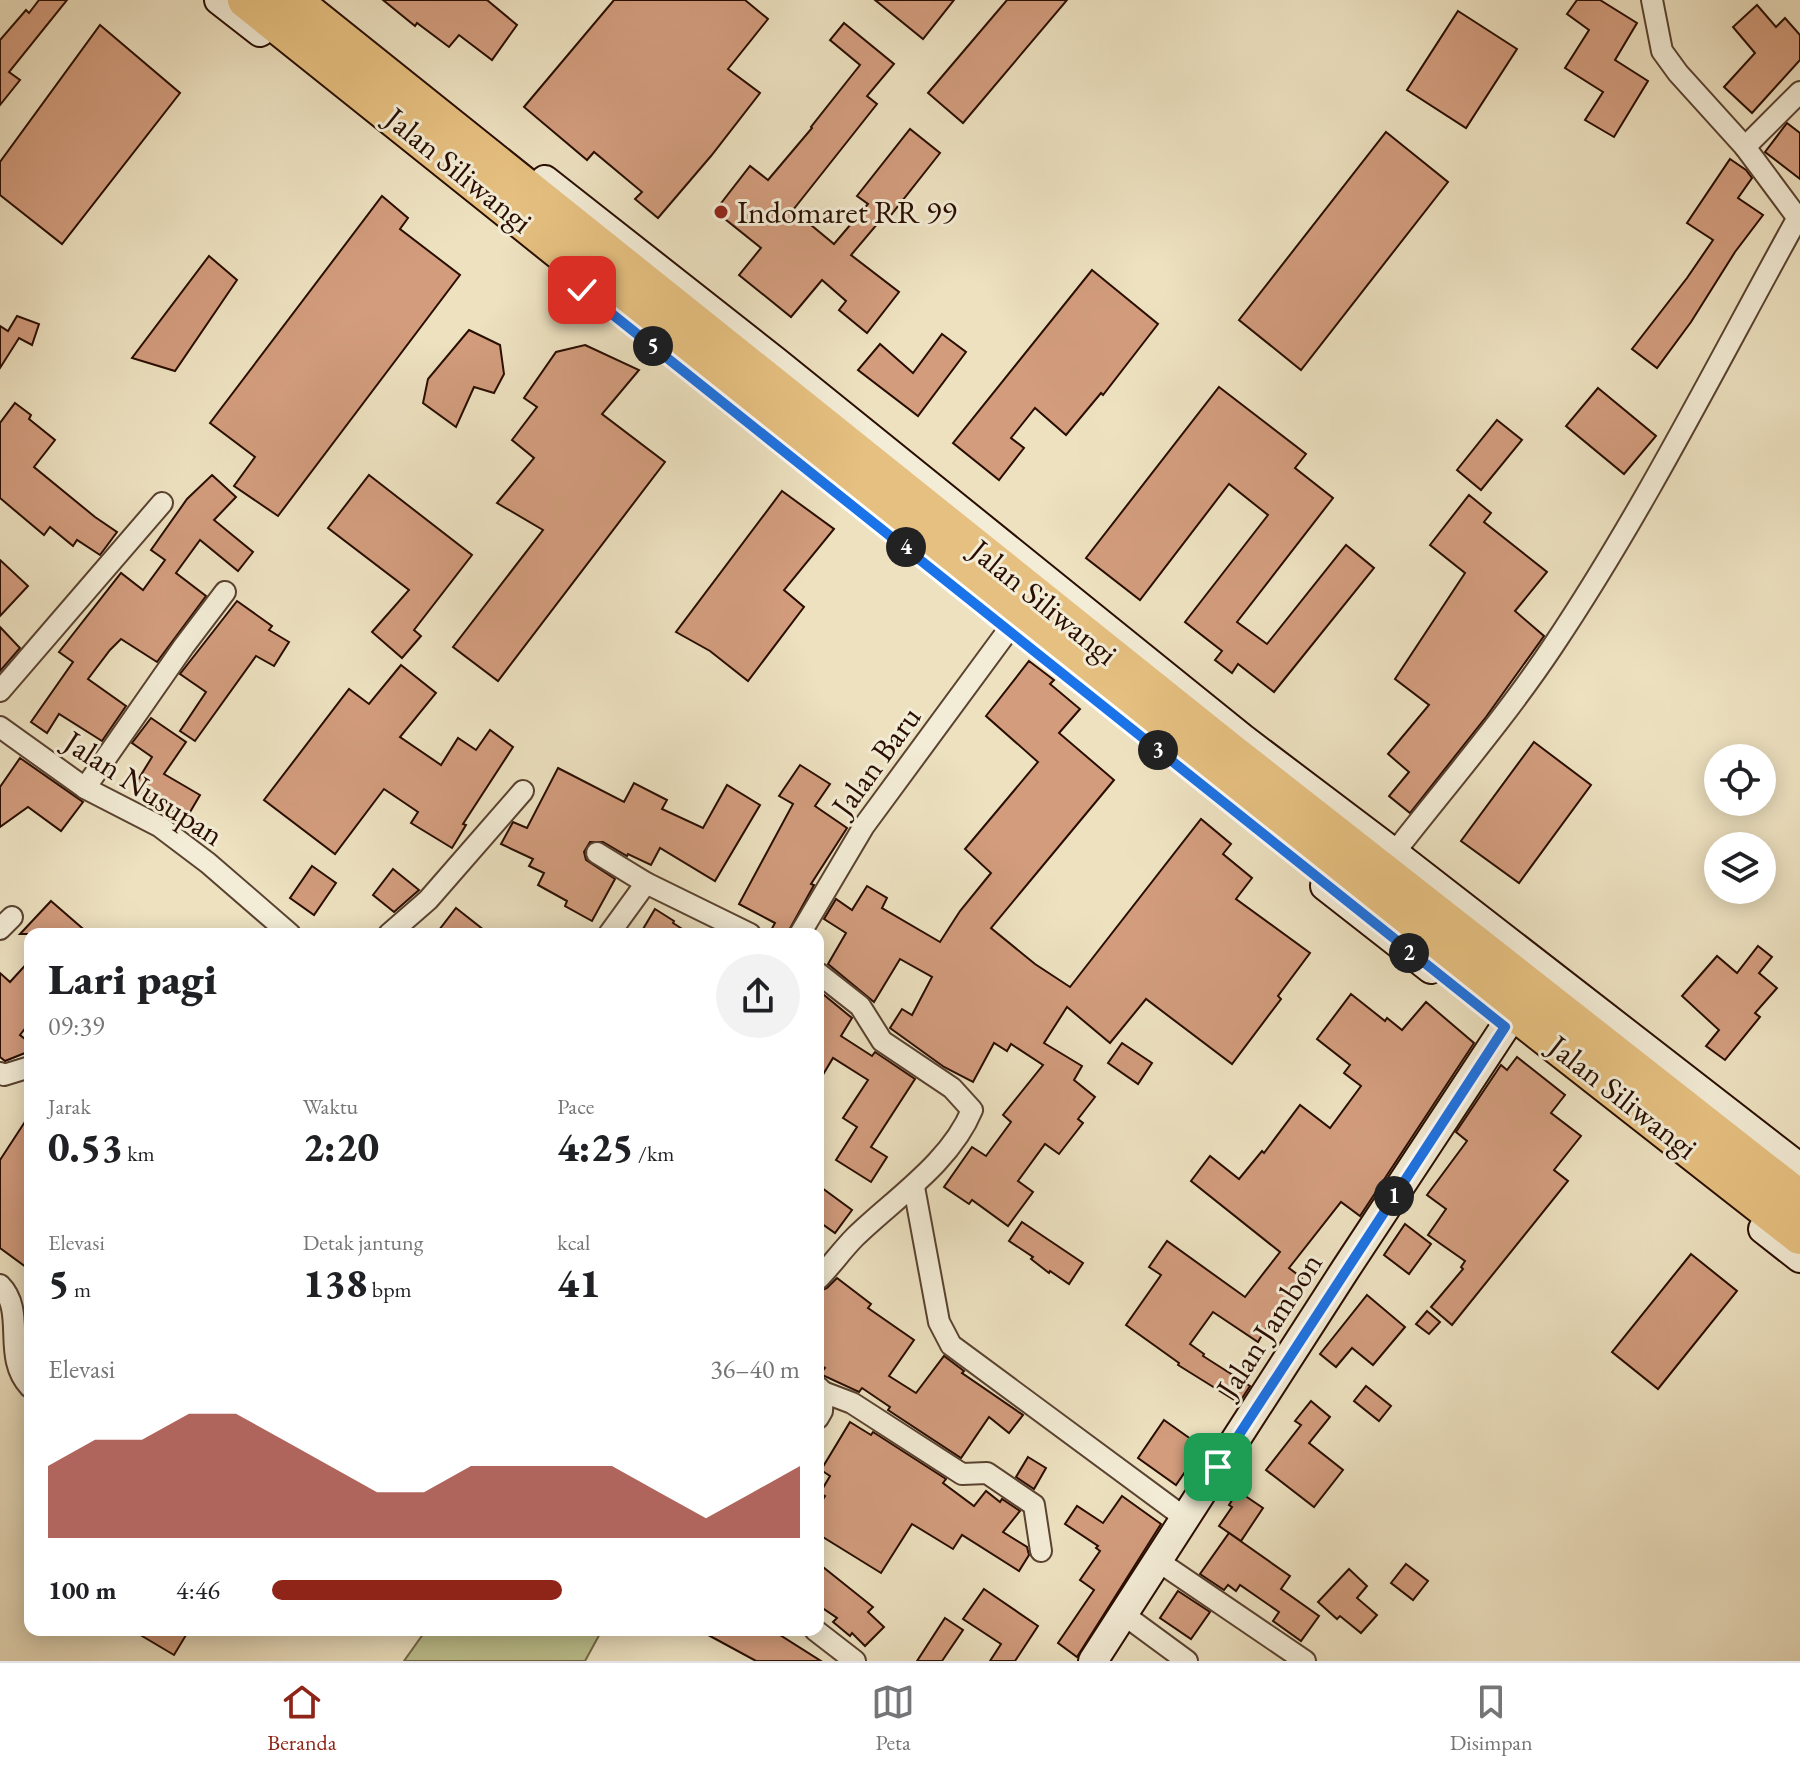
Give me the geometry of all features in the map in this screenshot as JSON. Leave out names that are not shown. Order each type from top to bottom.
[{"type":"highway","name":"Jalan Siliwangi","points":[[246,0],[1325,862],[1800,1236]]},
{"type":"highway","name":"Jalan Siliwangi","points":[[292,0],[479,139],[1800,1199]]},
{"type":"street","points":[[219,0],[1009,629],[1363,916],[1800,1258]]},
{"type":"street","points":[[319,0],[479,139]]},
{"type":"street","points":[[1394,853],[1488,737],[1553,646],[1627,527],[1799,220],[1745,147],[1662,51],[1652,0]]},
{"type":"street","points":[[1745,147],[1800,92]]},
{"type":"street","points":[[0,691],[162,503]]},
{"type":"street","points":[[85,788],[225,592]]},
{"type":"street","name":"Jalan Baru","points":[[804,928],[864,826],[1009,629]]},
{"type":"street","name":"Jalan Nusupan","points":[[0,727],[85,788],[159,826],[208,863],[277,928]]},
{"type":"street","points":[[1236,745],[1394,853],[1800,1168]]},
{"type":"street","points":[[396,928],[428,900],[523,791]]},
{"type":"street","points":[[597,853],[646,883],[738,928]]},
{"type":"street","points":[[613,928],[646,883]]},
{"type":"street","points":[[824,978],[860,1006],[882,1041],[952,1088],[972,1110],[961,1131],[914,1187],[854,1238],[824,1272]]},
{"type":"street","name":"Jalan Jambon","points":[[1093,1661],[1505,1027]]},
{"type":"street","points":[[0,1073],[4,1075],[24,1069]]},
{"type":"street","points":[[914,1187],[939,1322],[951,1345],[1185,1518]]},
{"type":"street","points":[[0,1285],[22,1315],[14,1353],[17,1369],[24,1379]]},
{"type":"street","points":[[824,1392],[852,1403],[962,1474],[987,1473],[1034,1505],[1041,1551]]},
{"type":"street","points":[[1158,1561],[1305,1661]]},
{"type":"street","points":[[1123,1614],[1187,1661]]},
{"type":"street","points":[[823,1636],[855,1661]]},
{"type":"green space","points":[[422,1636],[599,1636],[585,1661],[404,1661]]},
{"type":"building","points":[[39,0],[67,0],[9,72],[20,80],[0,105],[0,40]]},
{"type":"building","points":[[383,0],[487,0],[517,25],[492,60],[459,35],[449,47],[417,23],[415,26]]},
{"type":"building","points":[[614,0],[745,0],[768,19],[728,69],[760,93],[658,218],[635,199],[642,192],[594,152],[587,160],[524,107]]},
{"type":"building","points":[[875,0],[954,0],[923,39]]},
{"type":"building","points":[[1007,0],[1067,0],[963,123],[928,93]]},
{"type":"building","points":[[1577,0],[1600,0],[1637,23],[1615,60],[1648,81],[1614,137],[1585,120],[1603,92],[1565,68],[1589,30],[1567,14]]},
{"type":"building","points":[[1757,5],[1776,27],[1785,18],[1800,35],[1800,60],[1752,113],[1724,87],[1755,53],[1733,27]]},
{"type":"building","points":[[1458,11],[1517,49],[1466,128],[1407,90]]},
{"type":"building","points":[[844,23],[894,64],[867,96],[877,104],[793,210],[834,244],[868,204],[857,196],[910,129],[940,153],[887,220],[883,217],[851,255],[899,292],[867,333],[839,310],[846,301],[822,280],[791,317],[739,275],[761,248],[715,211],[750,166],[768,180],[860,65],[830,40]]},
{"type":"building","points":[[100,25],[180,93],[62,244],[0,195],[0,162]]},
{"type":"building","points":[[1787,123],[1800,133],[1800,179],[1765,152]]},
{"type":"building","points":[[1386,132],[1448,182],[1301,370],[1239,320]]},
{"type":"building","points":[[1730,159],[1752,178],[1738,198],[1763,215],[1657,368],[1632,349],[1713,240],[1687,223]]},
{"type":"building","points":[[382,196],[408,218],[400,229],[460,275],[278,516],[234,486],[255,457],[210,423]]},
{"type":"building","points":[[209,256],[237,280],[175,371],[132,358]]},
{"type":"building","points":[[1092,270],[1158,324],[1103,395],[1101,393],[1066,435],[1035,408],[1011,438],[1024,448],[999,480],[953,443]]},
{"type":"building","points":[[17,316],[39,324],[32,345],[19,338],[0,368],[0,326],[8,331]]},
{"type":"building","points":[[469,330],[500,345],[504,374],[494,393],[474,387],[456,427],[423,403],[428,379]]},
{"type":"building","points":[[942,334],[966,352],[918,416],[858,370],[880,344],[913,373]]},
{"type":"building","points":[[585,345],[639,370],[602,414],[665,462],[498,681],[453,647],[543,530],[497,503],[534,458],[512,440],[537,407],[524,398],[556,352]]},
{"type":"building","points":[[1219,387],[1306,454],[1295,468],[1333,498],[1237,622],[1267,644],[1346,545],[1374,568],[1274,692],[1238,664],[1232,673],[1215,660],[1222,651],[1185,622],[1268,515],[1229,484],[1140,600],[1086,558]]},
{"type":"building","points":[[1598,388],[1656,436],[1624,474],[1566,426]]},
{"type":"building","points":[[15,403],[55,440],[34,467],[117,532],[100,555],[77,540],[73,546],[50,527],[44,535],[0,498],[0,423]]},
{"type":"building","points":[[1497,420],[1522,440],[1481,490],[1457,470]]},
{"type":"building","points":[[212,475],[236,497],[214,520],[253,552],[238,571],[200,540],[176,573],[206,596],[157,662],[121,639],[88,679],[126,706],[102,741],[59,714],[47,733],[31,722],[73,662],[59,652],[121,573],[143,590],[165,560],[151,550],[187,499]]},
{"type":"building","points":[[369,475],[472,555],[414,630],[421,636],[402,658],[372,632],[409,590],[328,528]]},
{"type":"building","points":[[782,491],[834,529],[784,590],[804,607],[748,681],[710,651],[676,632]]},
{"type":"building","points":[[1469,495],[1491,513],[1484,522],[1547,572],[1515,611],[1544,636],[1486,717],[1410,813],[1389,796],[1409,772],[1388,754],[1429,705],[1395,679],[1465,573],[1430,545]]},
{"type":"building","points":[[0,560],[28,586],[0,616]]},
{"type":"building","points":[[237,601],[272,626],[269,630],[289,642],[274,666],[256,656],[195,741],[180,731],[206,692],[180,674]]},
{"type":"building","points":[[0,627],[20,648],[0,671]]},
{"type":"building","points":[[1029,661],[1054,680],[1050,684],[1080,709],[1059,733],[1114,780],[991,928],[1035,964],[1070,987],[1201,819],[1231,844],[1223,854],[1252,878],[1236,899],[1310,953],[1278,996],[1281,999],[1232,1064],[1146,999],[1110,1043],[1067,1007],[1044,1043],[1082,1066],[1074,1080],[1095,1097],[1078,1119],[1083,1123],[1059,1154],[1045,1144],[1018,1181],[1033,1192],[1008,1226],[972,1200],[969,1204],[944,1187],[972,1147],[986,1156],[1011,1122],[1003,1115],[1043,1065],[1011,1044],[1007,1051],[994,1043],[973,1082],[944,1067],[890,1028],[902,1009],[912,1015],[932,977],[900,959],[874,1002],[828,964],[846,933],[824,919],[836,899],[852,910],[867,886],[887,898],[882,908],[940,942],[991,873],[965,849],[1038,762],[986,716]]},
{"type":"building","points":[[401,665],[436,693],[400,737],[441,765],[458,738],[476,750],[490,730],[513,747],[463,824],[466,825],[452,848],[411,823],[418,812],[384,789],[335,854],[264,800],[349,689],[369,704]]},
{"type":"building","points":[[151,718],[186,742],[164,774],[200,795],[186,819],[133,788],[152,757],[132,743]]},
{"type":"building","points":[[1534,742],[1591,785],[1519,883],[1461,841]]},
{"type":"building","points":[[20,758],[83,802],[61,831],[28,807],[0,827],[0,787]]},
{"type":"building","points":[[800,765],[830,784],[815,806],[847,828],[811,884],[814,885],[790,928],[772,928],[775,923],[739,904],[793,804],[779,796]]},
{"type":"building","points":[[558,768],[624,802],[634,783],[667,800],[662,809],[703,828],[727,785],[760,805],[715,881],[660,848],[651,865],[603,842],[590,842],[584,852],[586,860],[615,879],[592,921],[565,906],[567,901],[538,885],[544,873],[529,866],[533,859],[501,844],[513,822],[527,828]]},
{"type":"building","points":[[312,866],[336,883],[314,915],[290,898]]},
{"type":"building","points":[[393,869],[419,890],[394,912],[373,895]]},
{"type":"building","points":[[51,901],[82,928],[26,928]]},
{"type":"building","points":[[456,908],[481,928],[441,928]]},
{"type":"building","points":[[655,909],[681,928],[644,928]]},
{"type":"building","points":[[1758,946],[1772,957],[1759,973],[1777,988],[1755,1013],[1760,1017],[1725,1060],[1706,1046],[1719,1030],[1682,996],[1717,956],[1737,973]]},
{"type":"building","points":[[24,967],[24,1030],[20,1035],[24,1038],[24,1053],[5,1061],[0,1057],[0,973],[10,982]]},
{"type":"building","points":[[1351,994],[1385,1021],[1387,1018],[1402,1030],[1426,1002],[1474,1043],[1360,1216],[1341,1202],[1289,1268],[1302,1278],[1258,1342],[1213,1312],[1190,1344],[1250,1386],[1239,1403],[1178,1365],[1126,1325],[1161,1275],[1149,1267],[1167,1241],[1245,1297],[1280,1252],[1191,1181],[1210,1156],[1239,1179],[1262,1151],[1264,1153],[1300,1105],[1330,1128],[1361,1086],[1344,1073],[1350,1065],[1317,1039]]},
{"type":"building","points":[[824,995],[852,1018],[841,1036],[872,1056],[875,1052],[915,1079],[871,1147],[887,1157],[871,1182],[836,1160],[857,1127],[843,1118],[868,1080],[833,1058],[824,1073]]},
{"type":"building","points":[[1122,1043],[1152,1063],[1138,1084],[1108,1063]]},
{"type":"building","points":[[1517,1057],[1565,1095],[1551,1113],[1581,1136],[1554,1170],[1568,1181],[1452,1325],[1431,1307],[1463,1269],[1461,1267],[1465,1261],[1428,1235],[1446,1209],[1427,1195],[1467,1141],[1456,1132],[1501,1065],[1507,1070]]},
{"type":"building","points":[[24,1123],[24,1266],[0,1248],[0,1160]]},
{"type":"building","points":[[824,1189],[852,1210],[835,1233],[824,1225]]},
{"type":"building","points":[[1022,1222],[1083,1263],[1069,1284],[1049,1273],[1031,1259],[1033,1257],[1009,1241]]},
{"type":"building","points":[[1405,1224],[1431,1244],[1409,1274],[1384,1255]]},
{"type":"building","points":[[1691,1254],[1737,1291],[1658,1389],[1612,1352]]},
{"type":"building","points":[[837,1278],[871,1304],[868,1308],[914,1340],[889,1376],[916,1393],[944,1356],[964,1371],[962,1373],[1023,1415],[1009,1433],[989,1417],[961,1458],[888,1410],[890,1407],[862,1388],[859,1392],[824,1376],[824,1289]]},
{"type":"building","points":[[1367,1295],[1405,1327],[1373,1365],[1352,1348],[1336,1367],[1320,1354]]},
{"type":"building","points":[[1427,1311],[1440,1322],[1429,1334],[1416,1324]]},
{"type":"building","points":[[1366,1386],[1391,1406],[1379,1421],[1354,1401]]},
{"type":"building","points":[[1311,1401],[1330,1417],[1309,1443],[1343,1470],[1314,1507],[1266,1470],[1301,1425],[1295,1421]]},
{"type":"building","points":[[1164,1420],[1202,1447],[1176,1485],[1138,1458]]},
{"type":"building","points":[[850,1422],[871,1435],[873,1432],[946,1479],[943,1483],[974,1506],[986,1491],[1020,1511],[1003,1532],[1027,1547],[1029,1555],[1019,1571],[962,1535],[953,1549],[912,1524],[881,1573],[824,1538],[824,1486],[830,1476],[824,1472],[824,1465]]},
{"type":"building","points":[[1028,1457],[1046,1468],[1034,1489],[1016,1477]]},
{"type":"building","points":[[1238,1491],[1263,1508],[1241,1541],[1219,1526]]},
{"type":"building","points":[[1122,1496],[1161,1524],[1077,1657],[1058,1643],[1094,1590],[1080,1580],[1100,1551],[1096,1548],[1098,1546],[1065,1524],[1077,1506],[1103,1523]]},
{"type":"building","points":[[1229,1533],[1290,1576],[1281,1589],[1319,1616],[1301,1641],[1273,1621],[1279,1612],[1240,1585],[1236,1591],[1228,1585],[1224,1590],[1200,1574]]},
{"type":"building","points":[[1406,1564],[1428,1581],[1413,1600],[1391,1583]]},
{"type":"building","points":[[824,1568],[873,1607],[868,1612],[884,1627],[865,1646],[852,1633],[850,1636],[833,1622],[837,1618],[824,1609]]},
{"type":"building","points":[[1349,1569],[1367,1586],[1357,1598],[1377,1615],[1361,1633],[1340,1616],[1337,1619],[1318,1602]]},
{"type":"building","points":[[984,1589],[1038,1626],[1015,1661],[990,1661],[1001,1644],[963,1619]]},
{"type":"building","points":[[1178,1591],[1210,1612],[1191,1639],[1160,1618]]},
{"type":"building","points":[[945,1618],[963,1630],[942,1661],[917,1661]]},
{"type":"building","points":[[142,1636],[185,1636],[174,1655]]},
{"type":"building","points":[[710,1636],[781,1636],[821,1661],[756,1661]]},
{"type":"place","name":"Indomaret RR 99","points":[[721,212]]},
{"type":"route","points":[[582,290],[1505,1027],[1218,1467]]}]
